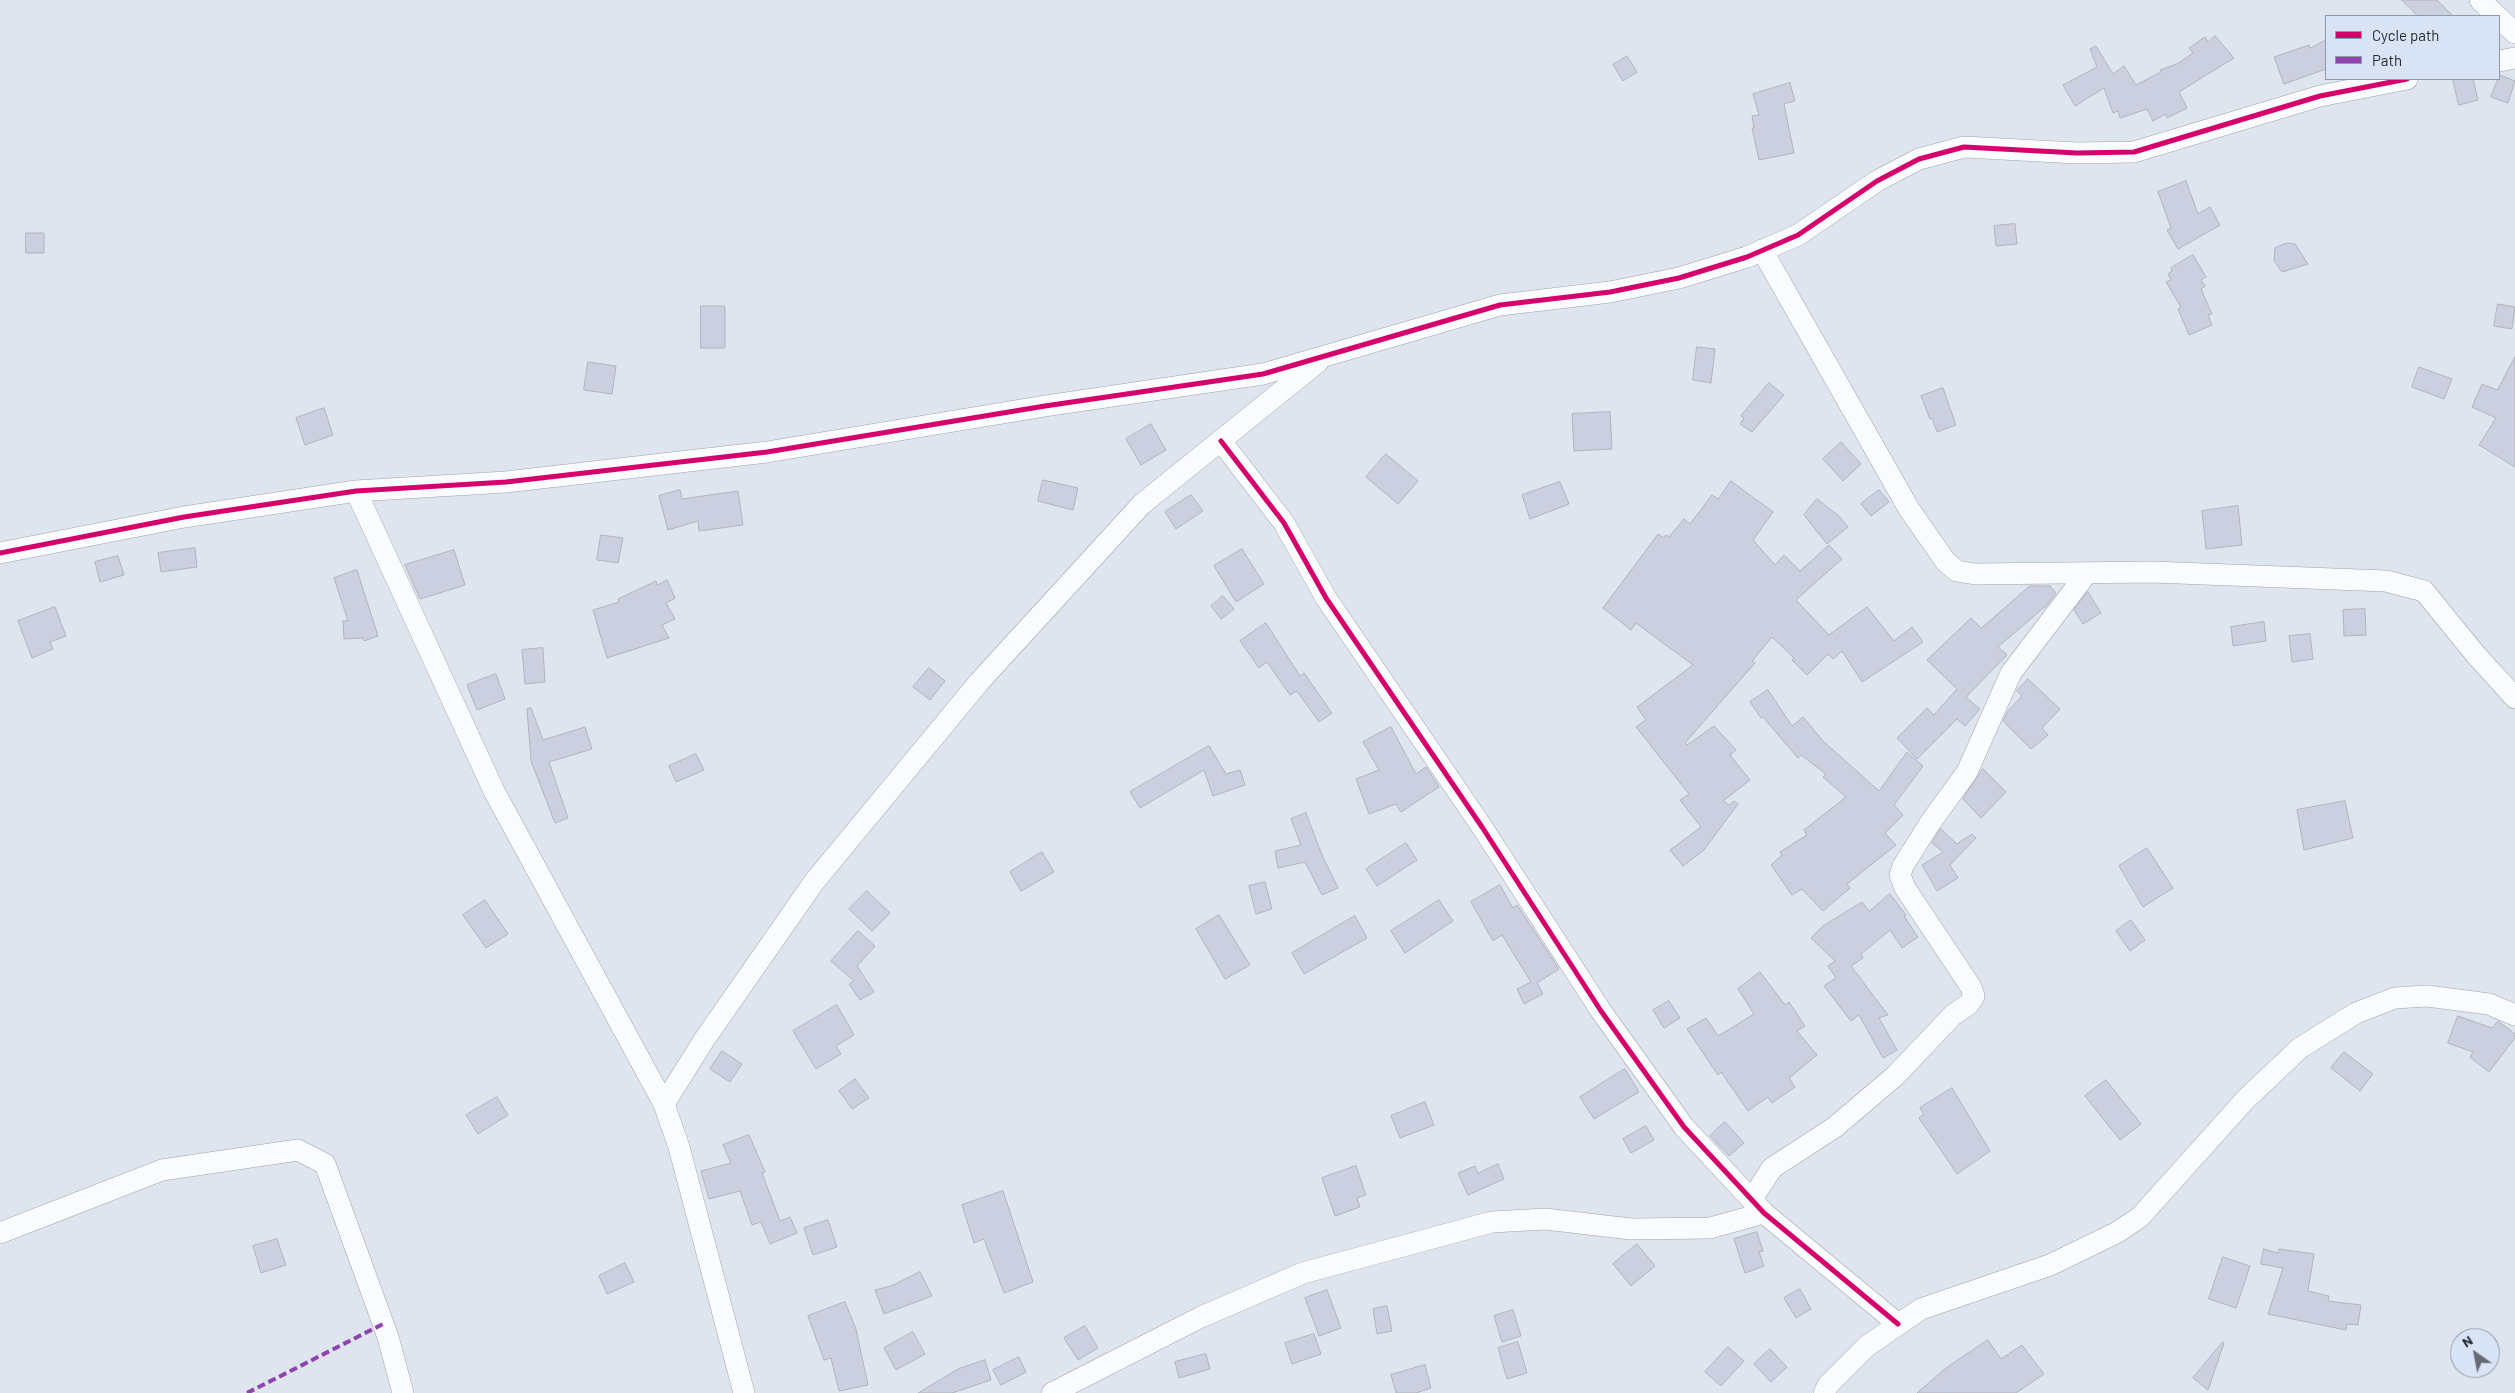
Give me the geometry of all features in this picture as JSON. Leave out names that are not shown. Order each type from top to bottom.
[{"type":"street","points":[[2480,0],[2496,15]]},
{"type":"street","points":[[2500,19],[2515,34]]},
{"type":"street","points":[[2500,61],[2515,58]]},
{"type":"street","points":[[0,553],[184,517],[356,491],[506,482],[767,452],[1036,408],[1263,374],[1500,305],[1610,292],[1680,278],[1762,250],[1798,235],[1877,181],[1920,159],[1964,147],[2077,154],[2134,152],[2320,96],[2402,80]]},
{"type":"street","points":[[1762,250],[1909,509],[1946,562],[1957,571],[1976,574],[2087,573],[2305,576],[2386,581],[2424,591],[2476,655],[2515,698]]},
{"type":"street","points":[[664,1104],[704,1040],[814,882],[980,681],[1142,504],[1324,357]]},
{"type":"street","points":[[1221,441],[1284,523],[1326,598],[1482,826],[1601,1011],[1684,1127],[1758,1206],[1898,1324]]},
{"type":"street","points":[[356,491],[494,791],[664,1104],[679,1147],[744,1393]]},
{"type":"street","points":[[1052,1393],[1201,1317],[1304,1273],[1492,1222],[1545,1219],[1631,1228],[1710,1228],[1758,1206],[1772,1168],[1835,1127],[1895,1076],[1953,1015],[1969,1004],[1974,996],[1971,987],[1905,888],[1900,875],[1903,866],[1930,823],[1967,772],[2011,673],[2087,573]]},
{"type":"street","points":[[1824,1393],[1828,1385],[1867,1346],[1921,1309],[2050,1265],[2116,1232],[2140,1217],[2246,1099],[2300,1048],[2356,1013],[2395,998],[2427,996],[2489,1004],[2515,1015]]},
{"type":"street","points":[[0,1233],[162,1170],[298,1150],[325,1164],[388,1337],[403,1393]]},
{"type":"building","points":[[2402,0],[2437,0],[2452,15],[2417,15]]},
{"type":"building","points":[[2215,36],[2234,58],[2179,92],[2187,108],[2167,118],[2166,114],[2153,121],[2147,109],[2120,118],[2118,111],[2113,113],[2104,88],[2075,106],[2063,85],[2097,67],[2090,49],[2096,46],[2113,74],[2124,66],[2136,85],[2161,72],[2160,70],[2177,64],[2193,53],[2189,48],[2205,37],[2208,42]]},
{"type":"building","points":[[2325,40],[2325,69],[2284,84],[2274,57],[2309,45],[2310,48]]},
{"type":"building","points":[[1627,56],[1637,72],[1623,81],[1613,65]]},
{"type":"building","points":[[2500,75],[2515,81],[2508,103],[2491,97],[2498,80],[2500,80]]},
{"type":"building","points":[[2453,80],[2473,80],[2478,100],[2459,105]]},
{"type":"building","points":[[1790,83],[1795,101],[1784,104],[1794,153],[1759,160],[1752,128],[1754,128],[1752,116],[1759,115],[1753,94]]},
{"type":"building","points":[[2186,181],[2198,214],[2210,207],[2220,225],[2178,249],[2167,230],[2171,228],[2158,192]]},
{"type":"building","points":[[2015,224],[2017,244],[1996,246],[1994,226]]},
{"type":"building","points":[[26,233],[44,233],[44,253],[26,253]]},
{"type":"building","points":[[2288,243],[2295,244],[2308,264],[2282,272],[2274,261],[2275,248]]},
{"type":"building","points":[[2193,255],[2206,277],[2201,280],[2205,286],[2201,289],[2212,314],[2208,315],[2212,325],[2189,335],[2178,309],[2181,307],[2166,282],[2171,280],[2168,274],[2172,271],[2171,268]]},
{"type":"building","points":[[2498,304],[2515,307],[2512,329],[2494,326]]},
{"type":"building","points":[[701,306],[725,306],[725,348],[701,348]]},
{"type":"building","points":[[1697,347],[1715,349],[1711,383],[1693,380]]},
{"type":"building","points":[[2515,357],[2515,467],[2479,445],[2496,418],[2472,407],[2482,384],[2497,390]]},
{"type":"building","points":[[588,362],[616,366],[612,394],[584,390]]},
{"type":"building","points":[[2419,367],[2452,379],[2444,399],[2412,387]]},
{"type":"building","points":[[1769,383],[1784,395],[1752,432],[1740,424],[1744,418],[1741,416]]},
{"type":"building","points":[[1943,388],[1956,425],[1937,432],[1921,396]]},
{"type":"building","points":[[324,408],[333,435],[305,445],[296,418]]},
{"type":"building","points":[[1610,412],[1612,449],[1574,451],[1572,414]]},
{"type":"building","points":[[1151,424],[1166,450],[1141,465],[1126,439]]},
{"type":"building","points":[[1841,442],[1861,464],[1843,481],[1823,459]]},
{"type":"building","points":[[1386,454],[1418,481],[1398,504],[1366,477]]},
{"type":"building","points":[[1043,480],[1078,488],[1073,510],[1038,501]]},
{"type":"building","points":[[1731,481],[1773,512],[1753,540],[1775,565],[1784,555],[1800,571],[1829,545],[1842,559],[1796,600],[1829,635],[1867,607],[1894,641],[1912,627],[1923,642],[1862,682],[1842,651],[1833,659],[1828,654],[1807,675],[1792,660],[1794,658],[1772,637],[1752,661],[1755,663],[1685,743],[1687,745],[1714,726],[1736,750],[1730,755],[1750,780],[1723,801],[1729,805],[1734,801],[1738,804],[1704,850],[1683,866],[1670,850],[1701,827],[1680,800],[1689,794],[1636,727],[1646,720],[1637,707],[1693,665],[1636,623],[1631,630],[1603,608],[1658,534],[1664,538],[1666,535],[1669,537],[1684,519],[1690,524],[1712,495],[1718,499]]},
{"type":"building","points":[[1560,482],[1569,504],[1530,519],[1522,495]]},
{"type":"building","points":[[680,490],[682,499],[738,491],[743,525],[699,531],[698,521],[668,530],[659,496]]},
{"type":"building","points":[[1879,490],[1889,502],[1871,516],[1861,504]]},
{"type":"building","points":[[1191,495],[1203,511],[1176,529],[1165,512]]},
{"type":"building","points":[[1817,499],[1839,516],[1848,527],[1827,544],[1804,515]]},
{"type":"building","points":[[2238,506],[2242,545],[2206,549],[2202,511]]},
{"type":"building","points":[[601,535],[623,538],[618,563],[597,560]]},
{"type":"building","points":[[195,548],[197,567],[161,572],[158,553]]},
{"type":"building","points":[[1242,549],[1264,584],[1236,602],[1214,566]]},
{"type":"building","points":[[454,550],[465,585],[420,599],[405,565]]},
{"type":"building","points":[[118,556],[124,575],[100,582],[95,562]]},
{"type":"building","points":[[357,570],[378,636],[364,641],[363,638],[344,639],[343,621],[348,621],[334,578]]},
{"type":"building","points":[[667,580],[675,598],[666,603],[675,619],[662,625],[669,638],[607,658],[593,610],[619,602],[618,599],[656,581],[657,585]]},
{"type":"building","points":[[2030,586],[2050,586],[2056,593],[2047,605],[1998,647],[2007,655],[1966,697],[1980,709],[1965,726],[1957,719],[1917,759],[1897,738],[1927,708],[1934,715],[1957,689],[1927,660],[1971,618],[1981,628]]},
{"type":"building","points":[[2088,592],[2101,613],[2083,624],[2074,610]]},
{"type":"building","points":[[1223,596],[1234,609],[1221,619],[1211,606]]},
{"type":"building","points":[[55,607],[66,636],[50,642],[53,649],[32,658],[18,621]]},
{"type":"building","points":[[2365,609],[2366,635],[2344,636],[2343,610]]},
{"type":"building","points":[[2264,622],[2266,641],[2233,646],[2231,627]]},
{"type":"building","points":[[1266,623],[1300,676],[1304,673],[1332,713],[1319,722],[1297,691],[1290,695],[1267,662],[1259,668],[1240,641]]},
{"type":"building","points":[[2310,634],[2313,659],[2292,662],[2289,636]]},
{"type":"building","points":[[543,648],[545,682],[525,684],[522,650]]},
{"type":"building","points":[[929,668],[945,681],[930,700],[913,687]]},
{"type":"building","points":[[496,674],[505,699],[477,710],[467,685]]},
{"type":"building","points":[[2028,679],[2060,709],[2042,728],[2048,735],[2031,749],[2003,721],[2008,711],[2022,696],[2017,691]]},
{"type":"building","points":[[1768,690],[1792,726],[1803,717],[1823,741],[1879,791],[1907,752],[1923,766],[1894,805],[1903,815],[1885,833],[1896,845],[1847,884],[1850,888],[1823,911],[1802,889],[1792,895],[1771,865],[1782,855],[1780,852],[1807,835],[1804,830],[1846,797],[1823,777],[1826,774],[1801,755],[1798,758],[1763,717],[1761,718],[1750,702]]},
{"type":"building","points":[[531,708],[543,740],[585,727],[592,749],[549,762],[568,818],[555,823],[531,761],[527,709]]},
{"type":"building","points":[[1391,727],[1416,774],[1426,767],[1439,787],[1401,812],[1396,804],[1369,814],[1356,779],[1379,770],[1363,742]]},
{"type":"building","points":[[1209,746],[1226,774],[1240,770],[1245,785],[1213,796],[1204,770],[1140,808],[1130,792]]},
{"type":"building","points":[[696,754],[704,770],[676,782],[669,766]]},
{"type":"building","points":[[1983,769],[2006,792],[1981,818],[1963,799]]},
{"type":"building","points":[[2345,801],[2353,838],[2304,850],[2297,810]]},
{"type":"building","points":[[1306,813],[1322,855],[1338,888],[1322,895],[1305,862],[1278,868],[1275,851],[1301,845],[1291,819]]},
{"type":"building","points":[[1941,829],[1957,844],[1972,834],[1976,838],[1950,865],[1958,878],[1937,891],[1922,865],[1943,852],[1932,843]]},
{"type":"building","points":[[1406,843],[1417,860],[1377,886],[1366,869]]},
{"type":"building","points":[[2147,848],[2173,888],[2143,907],[2119,866]]},
{"type":"building","points":[[1042,852],[1054,872],[1021,891],[1010,872]]},
{"type":"building","points":[[1265,882],[1272,909],[1256,914],[1249,886]]},
{"type":"building","points":[[1500,885],[1513,908],[1517,905],[1559,969],[1537,983],[1543,994],[1524,1004],[1517,989],[1531,982],[1502,935],[1493,941],[1471,902]]},
{"type":"building","points":[[867,891],[890,913],[872,931],[849,909]]},
{"type":"building","points":[[1890,894],[1906,915],[1904,916],[1918,937],[1902,948],[1890,930],[1861,954],[1863,958],[1851,966],[1888,1015],[1879,1018],[1897,1050],[1883,1058],[1859,1015],[1851,1021],[1824,986],[1836,978],[1828,966],[1835,961],[1811,938],[1823,926],[1862,902],[1869,911]]},
{"type":"building","points":[[485,900],[508,934],[486,948],[463,915]]},
{"type":"building","points":[[1439,900],[1453,921],[1405,953],[1391,931]]},
{"type":"building","points":[[1219,915],[1250,965],[1225,979],[1196,929]]},
{"type":"building","points":[[1355,916],[1367,938],[1304,974],[1292,953]]},
{"type":"building","points":[[2131,920],[2145,940],[2130,951],[2116,931]]},
{"type":"building","points":[[858,931],[875,946],[857,966],[874,992],[860,1000],[849,984],[854,981],[831,961]]},
{"type":"building","points":[[1760,972],[1785,1005],[1789,1002],[1805,1026],[1797,1031],[1817,1055],[1789,1078],[1795,1087],[1772,1103],[1768,1097],[1748,1111],[1721,1072],[1718,1075],[1687,1029],[1706,1018],[1718,1036],[1754,1014],[1738,989]]},
{"type":"building","points":[[1669,1001],[1680,1018],[1664,1028],[1653,1010]]},
{"type":"building","points":[[837,1005],[854,1035],[836,1046],[841,1054],[816,1069],[793,1031]]},
{"type":"building","points":[[2458,1016],[2492,1028],[2498,1021],[2515,1034],[2515,1038],[2489,1072],[2470,1057],[2473,1052],[2448,1043]]},
{"type":"building","points":[[722,1051],[742,1064],[730,1082],[710,1069]]},
{"type":"building","points":[[2344,1052],[2373,1074],[2360,1091],[2331,1068]]},
{"type":"building","points":[[1625,1069],[1639,1092],[1594,1119],[1580,1097]]},
{"type":"building","points":[[855,1079],[869,1098],[852,1109],[839,1091]]},
{"type":"building","points":[[2106,1080],[2141,1124],[2120,1140],[2085,1096]]},
{"type":"building","points":[[1952,1088],[1990,1151],[1957,1174],[1919,1118],[1924,1114],[1920,1108]]},
{"type":"building","points":[[497,1097],[508,1115],[478,1134],[466,1115]]},
{"type":"building","points":[[1425,1102],[1434,1125],[1400,1138],[1391,1116]]},
{"type":"building","points":[[1725,1122],[1744,1143],[1729,1156],[1710,1136]]},
{"type":"building","points":[[1646,1126],[1654,1140],[1631,1153],[1623,1139]]},
{"type":"building","points":[[749,1135],[765,1172],[762,1173],[780,1221],[790,1217],[797,1233],[770,1244],[761,1222],[752,1225],[740,1191],[709,1199],[701,1171],[731,1163],[723,1145]]},
{"type":"building","points":[[1498,1164],[1504,1179],[1468,1195],[1458,1173],[1475,1166],[1478,1173]]},
{"type":"building","points":[[1356,1166],[1366,1195],[1357,1198],[1360,1207],[1335,1216],[1322,1178]]},
{"type":"building","points":[[1003,1191],[1033,1282],[1004,1293],[984,1239],[974,1243],[962,1205]]},
{"type":"building","points":[[828,1220],[837,1247],[813,1255],[804,1228]]},
{"type":"building","points":[[1757,1232],[1763,1251],[1759,1252],[1764,1266],[1745,1273],[1734,1239]]},
{"type":"building","points":[[277,1239],[286,1265],[261,1273],[253,1246]]},
{"type":"building","points":[[1637,1244],[1655,1266],[1631,1286],[1613,1264]]},
{"type":"building","points":[[2264,1249],[2278,1253],[2279,1249],[2314,1254],[2308,1291],[2329,1296],[2328,1301],[2361,1305],[2358,1325],[2347,1324],[2346,1330],[2268,1314],[2283,1268],[2261,1264]]},
{"type":"building","points":[[2223,1257],[2250,1266],[2236,1308],[2209,1299]]},
{"type":"building","points":[[625,1263],[634,1282],[607,1294],[599,1276]]},
{"type":"building","points":[[920,1272],[932,1296],[884,1314],[875,1290],[891,1286]]},
{"type":"building","points":[[1800,1289],[1811,1309],[1796,1318],[1784,1298]]},
{"type":"building","points":[[1327,1290],[1341,1328],[1319,1336],[1305,1298]]},
{"type":"building","points":[[845,1302],[856,1329],[868,1385],[839,1391],[831,1358],[824,1360],[808,1316]]},
{"type":"building","points":[[1387,1306],[1392,1331],[1377,1334],[1373,1309]]},
{"type":"building","points":[[1513,1310],[1521,1336],[1502,1342],[1494,1316]]},
{"type":"building","points":[[1085,1326],[1098,1348],[1078,1360],[1064,1338]]},
{"type":"building","points":[[913,1332],[925,1354],[896,1370],[884,1348]]},
{"type":"building","points":[[1314,1334],[1321,1354],[1292,1364],[1285,1343]]},
{"type":"building","points":[[1988,1340],[2001,1359],[2022,1345],[2044,1374],[2016,1393],[1917,1393],[1946,1368]]},
{"type":"building","points":[[1518,1342],[1527,1373],[1507,1379],[1498,1348]]},
{"type":"building","points":[[2224,1343],[2208,1390],[2193,1378]]},
{"type":"building","points":[[1728,1347],[1744,1361],[1721,1386],[1705,1372]]},
{"type":"building","points":[[1770,1349],[1787,1367],[1771,1382],[1754,1364]]},
{"type":"building","points":[[1206,1354],[1210,1369],[1179,1378],[1175,1362]]},
{"type":"building","points":[[1019,1357],[1026,1372],[1001,1385],[993,1370]]},
{"type":"building","points":[[985,1360],[991,1380],[952,1393],[918,1393],[958,1369]]},
{"type":"building","points":[[1425,1365],[1431,1388],[1416,1393],[1396,1393],[1391,1375]]},
{"type":"marked path","points":[[247,1393],[383,1324]]},
{"type":"cycle path","points":[[0,553],[184,517],[356,491],[506,482],[767,452],[1045,406],[1263,374],[1500,305],[1610,292],[1679,278],[1747,257],[1798,235],[1877,181],[1919,159],[1964,147],[2077,153],[2134,152],[2320,96],[2402,80]]},
{"type":"cycle path","points":[[1221,441],[1284,523],[1326,598],[1482,827],[1601,1011],[1684,1127],[1764,1213],[1898,1324]]}]
